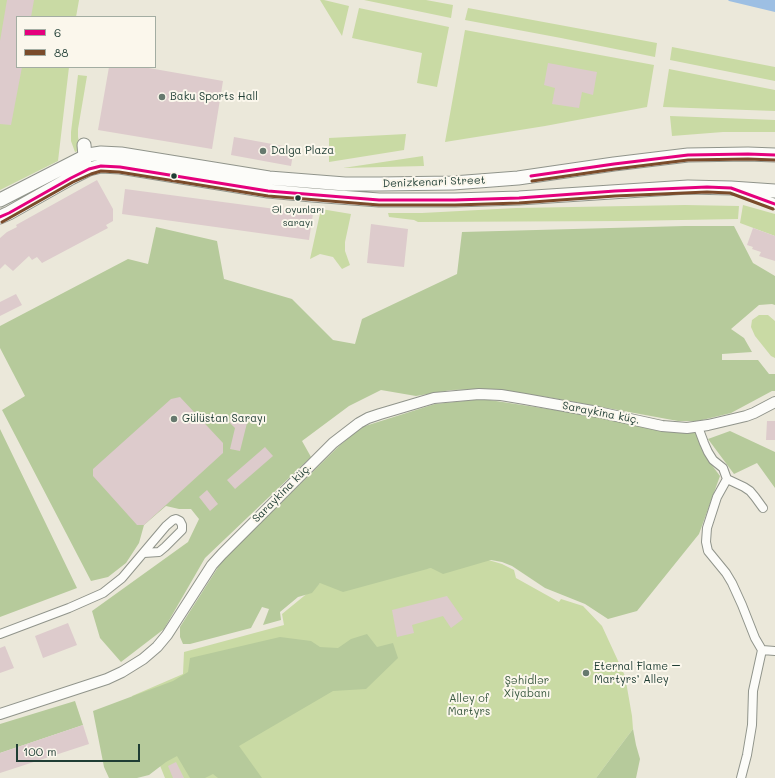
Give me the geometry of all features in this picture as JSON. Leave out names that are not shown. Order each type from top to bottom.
[{"type":"main road","name":"Denizkenari Street","points":[[0,200],[88,152],[121,154],[269,178],[345,184],[453,183],[512,178],[688,155],[775,155]]},
{"type":"main road","points":[[82,172],[88,152]]},
{"type":"main road","name":"Denizkenari Street","points":[[3,217],[82,172],[101,166],[115,166],[268,191],[312,196],[379,200],[512,198],[688,187],[775,191]]},
{"type":"street","points":[[731,188],[775,204]]},
{"type":"street","name":"Saraykina küç.","points":[[0,714],[104,681],[143,659],[157,647],[172,628],[216,560],[333,443],[368,418],[424,400],[468,394],[488,394],[598,412],[662,426],[681,428],[698,427],[746,416],[775,402]]},
{"type":"street","points":[[698,427],[708,452],[713,460],[723,468],[727,479],[750,491],[763,508]]},
{"type":"street","points":[[727,479],[717,497],[707,528],[706,542],[708,551],[732,583],[755,638],[762,650],[753,691],[752,725],[742,778]]},
{"type":"street","points":[[0,634],[69,608],[102,593],[122,578],[144,552],[166,526],[173,520],[176,519],[180,521],[182,530],[165,548],[159,552],[144,552]]},
{"type":"street","points":[[762,650],[775,651]]},
{"type":"green space","points":[[0,0],[79,0],[76,16],[16,16],[16,68],[69,68],[58,161],[0,190]]},
{"type":"green space","points":[[320,0],[349,6],[342,36]]},
{"type":"green space","points":[[364,0],[426,0],[453,5],[451,18]]},
{"type":"green space","points":[[359,8],[449,27],[437,87],[417,83],[422,53],[352,38]]},
{"type":"green space","points":[[468,8],[657,43],[655,57],[465,20]]},
{"type":"green space","points":[[465,30],[654,65],[647,107],[545,126],[445,142]]},
{"type":"green space","points":[[672,47],[775,67],[775,81],[670,60]]},
{"type":"green space","points":[[669,69],[775,90],[775,111],[663,107]]},
{"type":"green space","points":[[78,75],[87,76],[78,129],[81,150],[75,152],[71,141],[71,132]]},
{"type":"green space","points":[[670,116],[775,120],[775,132],[723,132],[672,136]]},
{"type":"green space","points":[[406,134],[404,150],[329,162],[329,138]]},
{"type":"green space","points":[[423,156],[424,166],[343,168]]},
{"type":"green space","points":[[685,205],[739,206],[738,219],[418,222],[414,220],[389,217],[388,213],[422,213],[516,208]]},
{"type":"green space","points":[[743,205],[775,214],[775,236],[740,223]]},
{"type":"green space","points":[[321,209],[351,214],[345,242],[345,251],[350,265],[342,269],[333,257],[320,254],[310,259]]},
{"type":"green space","points":[[734,226],[753,263],[775,276],[775,305],[759,305],[731,329],[744,338],[752,352],[722,354],[722,360],[758,360],[769,374],[775,374],[775,391],[772,391],[731,413],[698,421],[678,421],[547,397],[484,389],[451,390],[416,396],[381,390],[349,406],[302,441],[311,457],[205,558],[164,629],[121,662],[100,638],[92,611],[188,542],[199,519],[191,509],[179,509],[166,506],[144,525],[139,543],[126,563],[108,577],[91,581],[2,410],[25,396],[0,348],[0,326],[128,259],[148,264],[156,227],[217,241],[224,279],[292,299],[333,340],[355,344],[362,319],[457,274],[462,232]]},
{"type":"green space","points":[[759,315],[768,315],[775,321],[775,358],[771,356],[755,336],[751,327],[752,320]]},
{"type":"green space","points":[[483,399],[698,432],[708,460],[720,476],[699,534],[637,611],[608,619],[585,604],[545,588],[512,566],[491,560],[443,574],[431,568],[343,592],[320,583],[312,593],[298,597],[280,612],[281,620],[263,625],[269,609],[262,607],[251,628],[190,644],[183,644],[180,637],[180,627],[222,561],[339,446],[362,427],[435,404]]},
{"type":"green space","points":[[0,429],[77,588],[0,617]]},
{"type":"green space","points":[[730,431],[775,452],[775,488],[757,463],[734,474],[708,439]]},
{"type":"green space","points":[[485,559],[502,564],[514,570],[516,578],[559,602],[561,599],[583,606],[602,626],[625,676],[633,729],[596,778],[165,778],[132,696],[183,674],[184,652],[284,625],[282,614],[320,583]]},
{"type":"green space","points":[[367,634],[377,647],[393,643],[398,658],[366,689],[333,691],[239,746],[262,778],[218,778],[213,774],[205,778],[190,778],[177,756],[166,762],[149,775],[137,778],[109,778],[104,767],[93,711],[173,681],[188,672],[190,658],[280,637],[311,641],[320,647],[338,648],[351,639]]},
{"type":"green space","points":[[75,701],[83,725],[0,753],[0,724]]},
{"type":"green space","points":[[633,729],[640,759],[636,778],[596,778]]},
{"type":"water","points":[[728,0],[775,0],[775,12],[729,1]]},
{"type":"building","points":[[7,0],[34,0],[31,16],[16,16],[16,68],[22,68],[11,125],[0,124],[0,41]]},
{"type":"building","points":[[548,63],[597,72],[593,95],[582,92],[579,108],[552,104],[555,88],[544,85]]},
{"type":"building","name":"Baku Sports Hall","points":[[109,68],[149,68],[223,81],[212,149],[98,130]]},
{"type":"building","name":"Dalga Plaza","points":[[234,137],[294,148],[291,166],[231,155]]},
{"type":"building","points":[[97,180],[113,209],[113,221],[106,225],[108,228],[42,263],[37,257],[32,260],[29,256],[13,271],[5,264],[0,269],[0,238],[7,232],[17,227],[16,225]]},
{"type":"building","points":[[125,189],[313,214],[309,240],[122,214]]},
{"type":"building","points":[[371,224],[408,229],[404,267],[367,263]]},
{"type":"building","points":[[753,228],[775,236],[775,261],[759,256],[761,252],[752,249],[753,247],[747,245]]},
{"type":"building","points":[[16,294],[22,305],[0,316],[0,302]]},
{"type":"building","name":"Gülüstan Sarayı","points":[[180,397],[223,443],[223,453],[144,525],[137,525],[93,476],[93,469],[171,399]]},
{"type":"building","points":[[238,414],[247,423],[240,451],[230,449],[235,428],[229,422]]},
{"type":"building","points":[[767,421],[775,421],[775,440],[766,440]]},
{"type":"building","points":[[265,447],[273,456],[235,489],[227,480]]},
{"type":"building","points":[[207,490],[218,504],[210,511],[199,497]]},
{"type":"building","points":[[447,596],[463,619],[451,628],[443,616],[412,625],[414,633],[397,637],[392,610]]},
{"type":"building","points":[[68,623],[77,645],[43,658],[35,636]]},
{"type":"building","points":[[5,646],[14,668],[0,673],[0,648]]},
{"type":"building","points":[[83,725],[89,744],[0,773],[0,753]]},
{"type":"building","points":[[176,762],[184,778],[173,778],[168,766]]},
{"type":"transit line","name":"6","points":[[531,176],[688,155],[775,155]]},
{"type":"transit line","name":"88","points":[[532,181],[688,160],[775,160]]},
{"type":"transit line","name":"6","points":[[0,217],[71,178],[89,169],[101,166],[120,167],[268,191],[379,200],[519,198],[615,191],[707,187],[731,188],[775,204]]},
{"type":"transit line","name":"88","points":[[2,222],[73,182],[101,171],[119,172],[268,196],[379,205],[519,203],[615,196],[707,192],[730,193],[773,209]]},
{"type":"place","name":"Baku Sports Hall","points":[[162,97]]},
{"type":"place","name":"Dalga Plaza","points":[[263,151]]},
{"type":"place","name":"Əl oyunları sarayı","points":[[298,198]]},
{"type":"place","name":"Gülüstan Sarayı","points":[[174,419]]},
{"type":"place","name":"Eternal Flame – Martyrs’ Alley","points":[[586,673]]},
{"type":"park label","name":"Şəhidlər Xiyabanı","points":[[527,687]]},
{"type":"park label","name":"Alley of Martyrs","points":[[469,705]]}]
